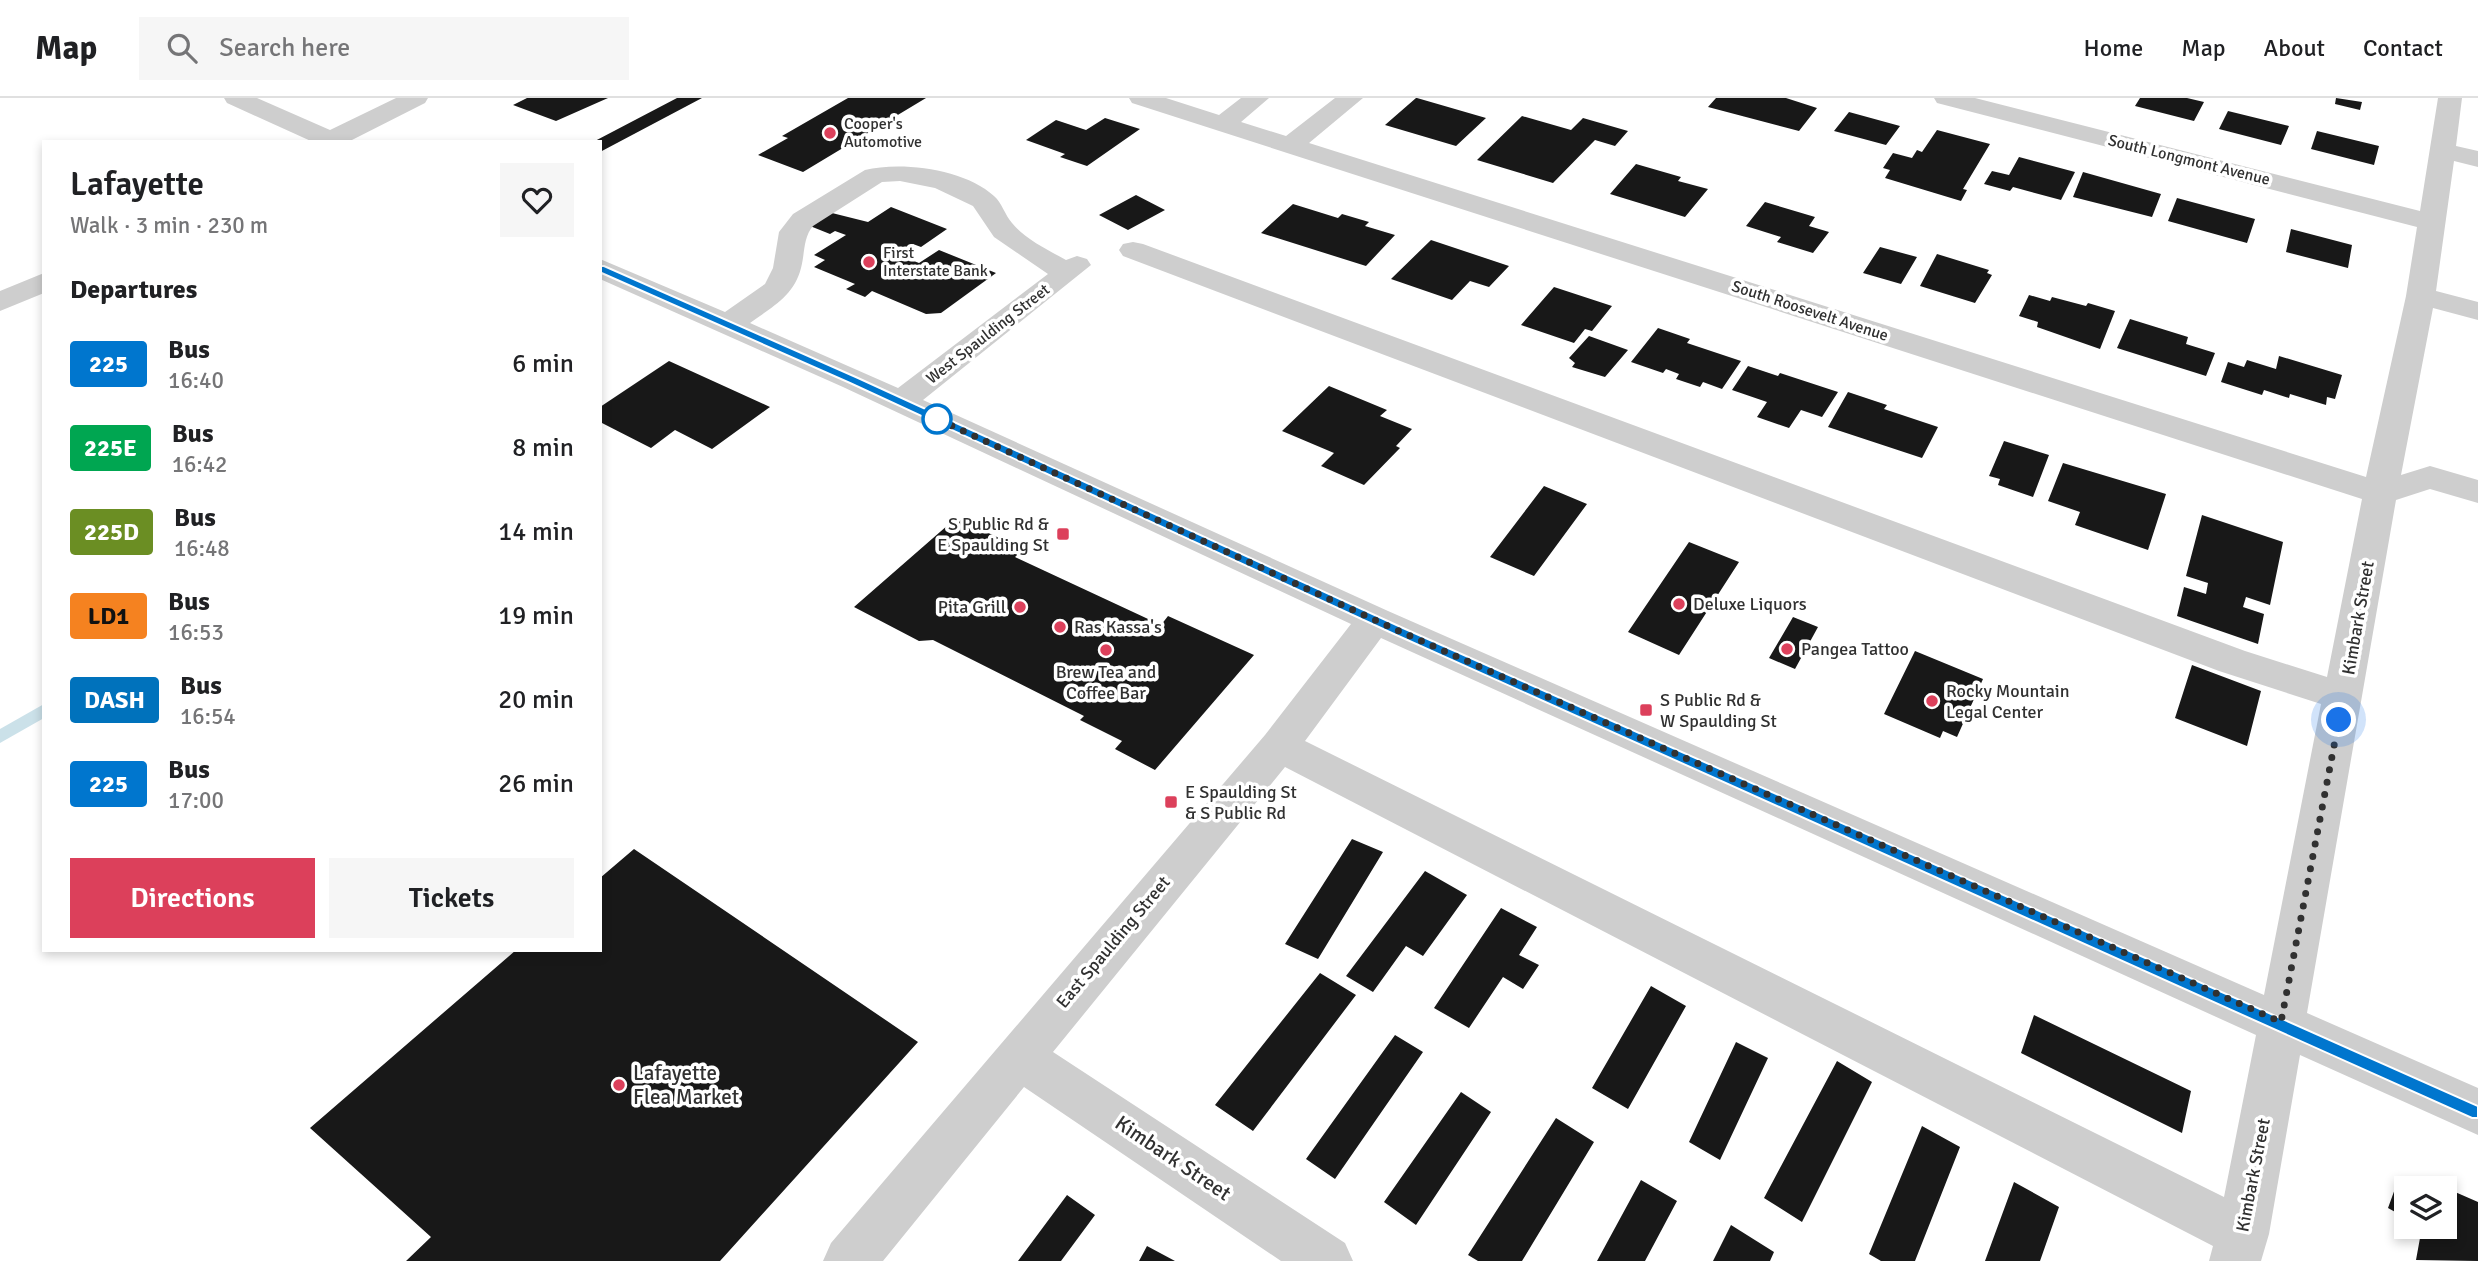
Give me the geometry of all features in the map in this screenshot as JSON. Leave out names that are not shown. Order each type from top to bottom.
[{"type":"street","points":[[236,98],[328,140]]},
{"type":"street","points":[[332,140],[416,98]]},
{"type":"street","name":"South Roosevelt Avenue","points":[[1141,98],[2380,493]]},
{"type":"street","points":[[1222,124],[1257,98]]},
{"type":"street","points":[[1290,145],[1351,98]]},
{"type":"street","name":"South Longmont Avenue","points":[[1946,98],[2432,222]]},
{"type":"street","name":"Kimbark Street","points":[[2239,1248],[2380,493],[2421,296],[2440,150],[2450,98]]},
{"type":"street","points":[[2440,150],[2478,159]]},
{"type":"street","name":"West Spaulding Street","points":[[727,325],[778,289],[788,268],[793,232],[803,220],[874,176],[886,172],[955,187],[985,201],[1002,230],[1072,269],[900,402]]},
{"type":"street","points":[[1133,250],[2232,661],[2344,697]]},
{"type":"street","points":[[602,269],[1375,620],[2478,1112]]},
{"type":"street","points":[[0,302],[42,283]]},
{"type":"street","points":[[2421,296],[2478,311]]},
{"type":"street","points":[[2380,493],[2430,477],[2478,492]]},
{"type":"street","name":"East Spaulding Street","points":[[849,1261],[1279,746],[1375,620]]},
{"type":"street","points":[[1279,746],[2239,1248]]},
{"type":"street","name":"Kimbark Street","points":[[1018,1056],[1327,1261]]},
{"type":"building","points":[[527,98],[608,98],[556,121],[513,105]]},
{"type":"building","points":[[677,98],[702,98],[602,151],[602,140],[597,140]]},
{"type":"building","points":[[848,98],[926,98],[803,172],[758,155],[788,138],[782,136]]},
{"type":"building","points":[[1416,98],[1486,118],[1456,146],[1385,125]]},
{"type":"building","points":[[1716,98],[1786,98],[1817,108],[1799,131],[1708,107]]},
{"type":"building","points":[[2140,98],[2187,98],[2204,102],[2194,121],[2135,106]]},
{"type":"building","points":[[2336,98],[2362,102],[2360,110],[2335,104]]},
{"type":"building","points":[[2228,111],[2289,126],[2281,145],[2219,129]]},
{"type":"building","points":[[1849,112],[1900,126],[1886,145],[1834,131]]},
{"type":"building","points":[[1522,116],[1571,130],[1583,118],[1628,131],[1615,146],[1595,140],[1553,183],[1477,160]]},
{"type":"building","points":[[1105,118],[1140,129],[1087,166],[1060,157],[1065,154],[1026,140],[1056,120],[1086,130]]},
{"type":"building","points":[[1937,130],[1990,144],[1963,189],[1967,190],[1961,201],[1885,178],[1890,170],[1883,168],[1893,153],[1912,158],[1917,150],[1922,152]]},
{"type":"building","points":[[2317,131],[2379,146],[2374,165],[2311,149]]},
{"type":"building","points":[[2019,157],[2075,172],[2061,200],[2013,187],[2010,191],[1984,184],[1992,171],[2009,175]]},
{"type":"building","points":[[1636,164],[1681,177],[1678,181],[1708,189],[1685,217],[1610,194]]},
{"type":"building","points":[[2083,172],[2161,194],[2152,217],[2073,197]]},
{"type":"building","points":[[1136,195],[1165,210],[1128,230],[1099,215]]},
{"type":"building","points":[[2177,198],[2255,219],[2247,243],[2168,221]]},
{"type":"building","points":[[1765,202],[1815,217],[1809,226],[1829,232],[1813,253],[1777,242],[1781,237],[1746,226]]},
{"type":"building","points":[[1293,204],[1338,218],[1342,214],[1369,222],[1365,226],[1395,235],[1366,266],[1261,233]]},
{"type":"building","name":"First Interstate Bank","points":[[891,207],[947,229],[921,247],[913,244],[898,255],[919,263],[939,250],[996,273],[941,313],[926,314],[872,291],[865,297],[846,289],[855,284],[814,267],[825,260],[814,255],[846,235],[835,231],[830,234],[810,226],[832,213],[868,222]]},
{"type":"building","points":[[2291,229],[2352,245],[2348,268],[2286,252]]},
{"type":"building","points":[[1431,240],[1509,266],[1489,287],[1470,281],[1452,300],[1391,279]]},
{"type":"building","points":[[1880,247],[1917,257],[1901,284],[1863,273]]},
{"type":"building","points":[[1937,254],[1989,270],[1987,273],[1992,275],[1975,303],[1920,286]]},
{"type":"building","points":[[1554,287],[1612,306],[1592,331],[1585,329],[1574,343],[1521,325]]},
{"type":"building","points":[[2029,295],[2050,301],[2052,297],[2086,306],[2088,303],[2115,311],[2100,349],[2037,327],[2038,322],[2019,316]]},
{"type":"building","points":[[2130,319],[2188,337],[2186,344],[2215,353],[2206,376],[2117,348]]},
{"type":"building","points":[[1658,328],[1690,339],[1687,343],[1741,361],[1722,389],[1703,382],[1700,387],[1676,379],[1679,374],[1666,369],[1663,373],[1631,362]]},
{"type":"building","points":[[1589,336],[1628,350],[1605,377],[1572,367],[1575,363],[1569,358]]},
{"type":"building","points":[[2279,356],[2342,375],[2335,399],[2327,397],[2326,405],[2290,394],[2289,398],[2264,390],[2262,395],[2221,382],[2228,362],[2244,367],[2247,360],[2276,369]]},
{"type":"building","points":[[669,361],[770,407],[712,449],[675,430],[651,448],[602,423],[602,406]]},
{"type":"building","points":[[1748,366],[1778,376],[1780,373],[1838,392],[1822,417],[1801,410],[1789,428],[1757,417],[1767,402],[1732,390]]},
{"type":"building","points":[[1329,386],[1387,410],[1380,416],[1412,429],[1396,446],[1400,448],[1364,485],[1321,466],[1334,453],[1282,431]]},
{"type":"building","points":[[1848,392],[1887,405],[1884,409],[1938,427],[1922,458],[1828,427]]},
{"type":"building","points":[[2004,441],[2049,455],[2033,497],[1998,485],[2000,479],[1989,476]]},
{"type":"building","points":[[2063,463],[2166,494],[2148,550],[2075,525],[2080,512],[2048,501]]},
{"type":"building","points":[[1544,486],[1587,504],[1534,576],[1490,557]]},
{"type":"building","points":[[2202,515],[2283,542],[2270,605],[2246,597],[2243,607],[2264,614],[2258,644],[2177,616],[2184,587],[2206,594],[2208,583],[2186,576]]},
{"type":"building","points":[[956,518],[1023,549],[1015,557],[1161,625],[1168,616],[1254,655],[1155,770],[1115,749],[1122,741],[1080,720],[1084,716],[933,640],[919,641],[854,607]]},
{"type":"building","points":[[1689,542],[1739,562],[1679,655],[1628,632]]},
{"type":"building","points":[[1793,617],[1818,627],[1795,669],[1769,658]]},
{"type":"building","points":[[1915,651],[1983,679],[1957,737],[1943,731],[1940,738],[1884,714]]},
{"type":"building","points":[[2192,665],[2261,691],[2247,746],[2175,718]]},
{"type":"building","points":[[1352,839],[1383,852],[1318,959],[1285,944]]},
{"type":"building","name":"Lafayette Flea Market","points":[[634,849],[918,1042],[720,1261],[406,1261],[431,1237],[310,1128],[514,952],[602,952],[602,876]]},
{"type":"building","points":[[1425,871],[1467,895],[1423,956],[1406,946],[1373,992],[1346,976]]},
{"type":"building","points":[[1501,908],[1537,927],[1519,955],[1539,965],[1523,989],[1503,977],[1469,1028],[1434,1008]]},
{"type":"building","points":[[1320,973],[1356,995],[1253,1131],[1215,1105]]},
{"type":"building","points":[[1651,986],[1686,1006],[1628,1109],[1592,1088]]},
{"type":"building","points":[[2034,1015],[2191,1091],[2182,1133],[2021,1053]]},
{"type":"building","points":[[1395,1035],[1423,1052],[1335,1179],[1306,1159]]},
{"type":"building","points":[[1736,1042],[1768,1058],[1720,1160],[1689,1142]]},
{"type":"building","points":[[1837,1061],[1872,1082],[1802,1222],[1764,1198]]},
{"type":"building","points":[[1461,1092],[1491,1112],[1416,1225],[1384,1202]]},
{"type":"building","points":[[1556,1118],[1594,1142],[1522,1261],[1478,1261],[1468,1255]]},
{"type":"building","points":[[1922,1126],[1960,1147],[1915,1261],[1881,1261],[1869,1254]]},
{"type":"building","points":[[1641,1180],[1677,1201],[1645,1261],[1597,1261]]},
{"type":"building","points":[[2014,1182],[2059,1207],[2040,1261],[1985,1261]]},
{"type":"building","points":[[2394,1192],[2394,1211],[2388,1208]]},
{"type":"building","points":[[2457,1193],[2478,1202],[2478,1261],[2416,1260],[2420,1239],[2457,1239]]},
{"type":"building","points":[[1067,1195],[1095,1215],[1061,1261],[1018,1261]]},
{"type":"building","points":[[1731,1225],[1774,1252],[1770,1261],[1713,1261]]},
{"type":"building","points":[[1147,1246],[1175,1261],[1139,1261]]},
{"type":"waterway","points":[[0,737],[42,711]]},
{"type":"bus line","name":"225","points":[[602,269],[854,380],[1399,631],[2478,1112]]},
{"type":"place","name":"Cooper's Automotive","points":[[830,133]]},
{"type":"place","name":"First Interstate Bank","points":[[869,262]]},
{"type":"place","name":"S Public Rd & E Spaulding St","points":[[1063,534]]},
{"type":"place","name":"Deluxe Liquors","points":[[1679,604]]},
{"type":"place","name":"Pita Grill","points":[[1020,607]]},
{"type":"place","name":"Ras Kassa's","points":[[1060,627]]},
{"type":"place","name":"Pangea Tattoo","points":[[1787,649]]},
{"type":"place","name":"Brew Tea and Coffee Bar","points":[[1106,650]]},
{"type":"place","name":"Rocky Mountain Legal Center","points":[[1932,701]]},
{"type":"place","name":"S Public Rd & W Spaulding St","points":[[1646,710]]},
{"type":"place","name":"E Spaulding St & S Public Rd","points":[[1171,802]]},
{"type":"place","name":"Lafayette Flea Market","points":[[619,1085]]},
{"type":"route","points":[[937,419],[933,417],[1399,631],[2281,1022],[2339,720]]}]
